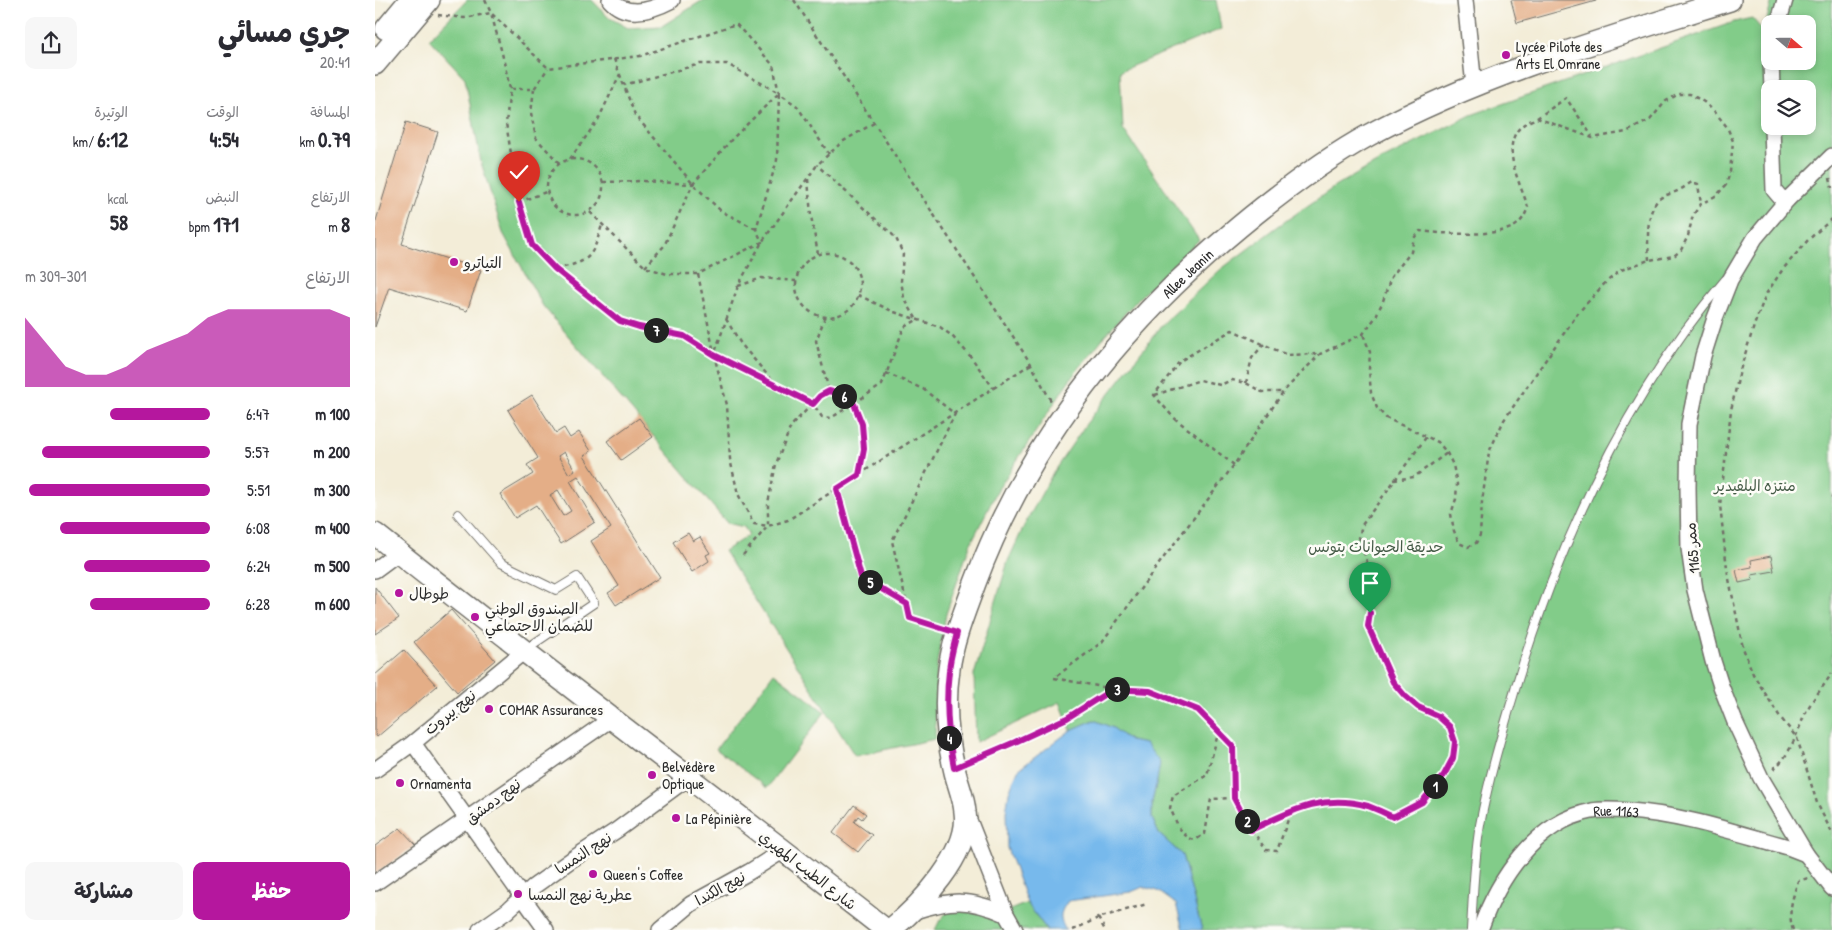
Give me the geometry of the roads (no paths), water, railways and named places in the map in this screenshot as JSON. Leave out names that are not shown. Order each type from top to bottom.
[{"type":"street","points":[[610,0],[626,10],[640,11],[656,8],[672,0]]},
{"type":"street","points":[[1465,0],[1474,86]]},
{"type":"street","name":"Allee Jeanin","points":[[965,812],[948,737],[949,669],[957,633],[988,549],[1038,453],[1060,418],[1114,348],[1148,311],[1208,253],[1277,196],[1335,156],[1370,135],[1442,99],[1474,86],[1608,38],[1730,0]]},
{"type":"street","points":[[1781,15],[1785,0]]},
{"type":"street","points":[[375,42],[413,4]]},
{"type":"street","points":[[375,64],[413,4]]},
{"type":"street","points":[[1772,135],[1774,190],[1780,197],[1787,200]]},
{"type":"street","name":"ممر 1165","points":[[1832,156],[1787,200],[1755,238],[1730,280],[1703,356],[1689,424],[1689,548],[1695,590],[1713,661],[1735,722],[1761,778],[1806,854],[1832,888]]},
{"type":"street","name":"شارع الطيب المهيري","points":[[375,534],[523,652],[886,930]]},
{"type":"street","points":[[375,570],[398,552]]},
{"type":"street","name":"نهج بيروت","points":[[375,770],[413,743],[523,652]]},
{"type":"street","name":"نهج دمشق","points":[[375,884],[467,821],[519,781],[611,719]]},
{"type":"street","points":[[413,743],[546,930]]},
{"type":"street","name":"نهج النمسا","points":[[480,930],[533,887],[689,778]]},
{"type":"street","name":"Rue 1163","points":[[1480,930],[1490,904],[1502,882],[1523,854],[1548,830],[1568,818],[1593,811],[1637,811],[1679,817],[1788,847],[1806,854]]},
{"type":"street","points":[[890,930],[911,913],[951,864],[963,832],[965,812]]},
{"type":"street","points":[[965,812],[1006,914],[1015,930]]},
{"type":"street","name":"نهج الكندا","points":[[660,930],[691,904],[734,881],[784,850]]},
{"type":"street","points":[[911,913],[936,904],[961,901],[978,903],[1006,914]]},
{"type":"lane","points":[[1471,930],[1480,826],[1497,749],[1532,632],[1570,533],[1600,470],[1635,407],[1696,315],[1741,262]]},
{"type":"lane","points":[[458,514],[501,563],[556,590],[577,577],[593,604],[539,639],[523,652]]},
{"type":"water","points":[[1094,720],[1113,728],[1130,741],[1146,744],[1160,763],[1152,802],[1152,818],[1159,834],[1182,855],[1202,930],[1183,930],[1176,904],[1158,891],[1143,887],[1131,892],[1068,901],[1061,915],[1066,930],[1047,930],[1027,903],[1007,848],[1006,812],[1009,792],[1018,770],[1071,730]]},
{"type":"place","name":"Lycée Pilote des Arts El Omrane","points":[[1506,55]]},
{"type":"place","name":"التياترو","points":[[454,262]]},
{"type":"place","name":"طوطال","points":[[399,593]]},
{"type":"place","name":"الصندوق الوطني للضمان الاجتماعي","points":[[475,617]]},
{"type":"place","name":"COMAR Assurances","points":[[489,709]]},
{"type":"place","name":"Belvédère Optique","points":[[652,775]]},
{"type":"place","name":"Ornamenta","points":[[400,783]]},
{"type":"place","name":"La Pépinière","points":[[676,818]]},
{"type":"place","name":"Queen's Coffee","points":[[593,874]]},
{"type":"place","name":"عطرية نهج النمسا","points":[[518,894]]},
{"type":"park label","name":"منتزه البلفيدير","points":[[1755,485]]},
{"type":"park label","name":"حديقة الحيوانات بتونس","points":[[1376,546]]}]
